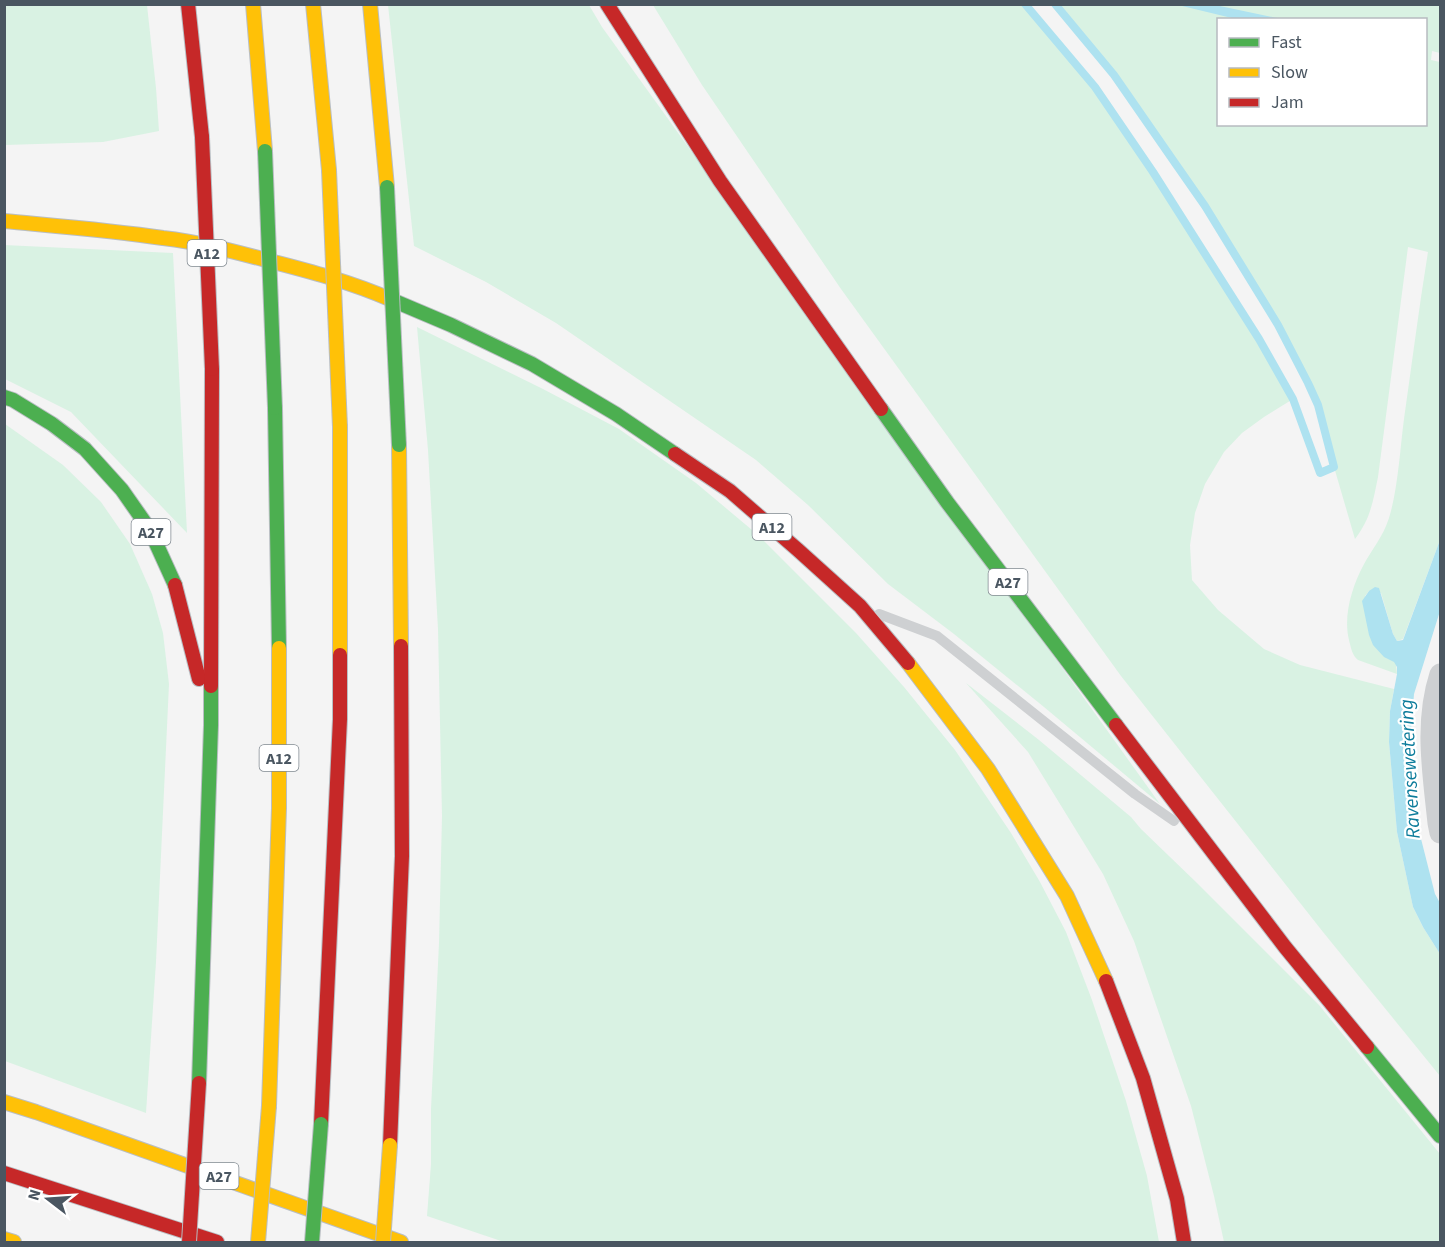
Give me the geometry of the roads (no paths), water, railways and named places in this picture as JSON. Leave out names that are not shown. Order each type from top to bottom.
[{"type":"highway","name":"A12","points":[[188,4],[201,137],[212,369],[211,725],[199,1083],[189,1242]]},
{"type":"highway","name":"A12","points":[[253,4],[265,151],[275,408],[279,615],[279,808],[269,1107],[258,1242]]},
{"type":"highway","points":[[312,1242],[321,1124],[340,719],[340,427],[329,170],[313,4]]},
{"type":"highway","points":[[370,4],[387,188],[399,445],[401,610],[402,856],[390,1145],[383,1242]]},
{"type":"highway","name":"A27","points":[[607,4],[720,181],[947,502],[1285,947],[1440,1136]]},
{"type":"highway","name":"A12","points":[[4,221],[166,238],[232,251],[367,289],[451,325],[532,364],[616,414],[730,491],[860,606],[916,673],[988,769],[1067,896],[1102,972],[1143,1078],[1177,1199],[1184,1242]]},
{"type":"highway","name":"A27","points":[[4,397],[52,424],[85,449],[122,490],[150,530],[176,587],[211,725]]},
{"type":"highway","name":"A27","points":[[4,1100],[401,1242]]},
{"type":"highway","points":[[4,1173],[217,1242]]},
{"type":"highway","points":[[4,1239],[14,1242]]},
{"type":"street","points":[[1440,674],[1431,728],[1431,755],[1440,833]]},
{"type":"lane","points":[[860,606],[937,636],[1135,794],[1209,845]]},
{"type":"water","points":[[1178,5],[1215,5],[1277,18],[1232,18]]},
{"type":"water","name":"Ravensewetering","points":[[1440,540],[1440,611],[1414,694],[1411,731],[1417,823],[1435,894],[1440,903],[1440,954],[1413,907],[1397,832],[1389,742],[1390,711],[1397,667],[1373,645],[1362,601],[1369,591],[1375,587],[1379,588],[1393,634],[1397,641],[1403,640]]},
{"type":"waterway","points":[[1025,4],[1095,87],[1153,172],[1259,339],[1293,399],[1320,473],[1334,467],[1318,405],[1278,325],[1205,206],[1114,75],[1055,4]]}]
